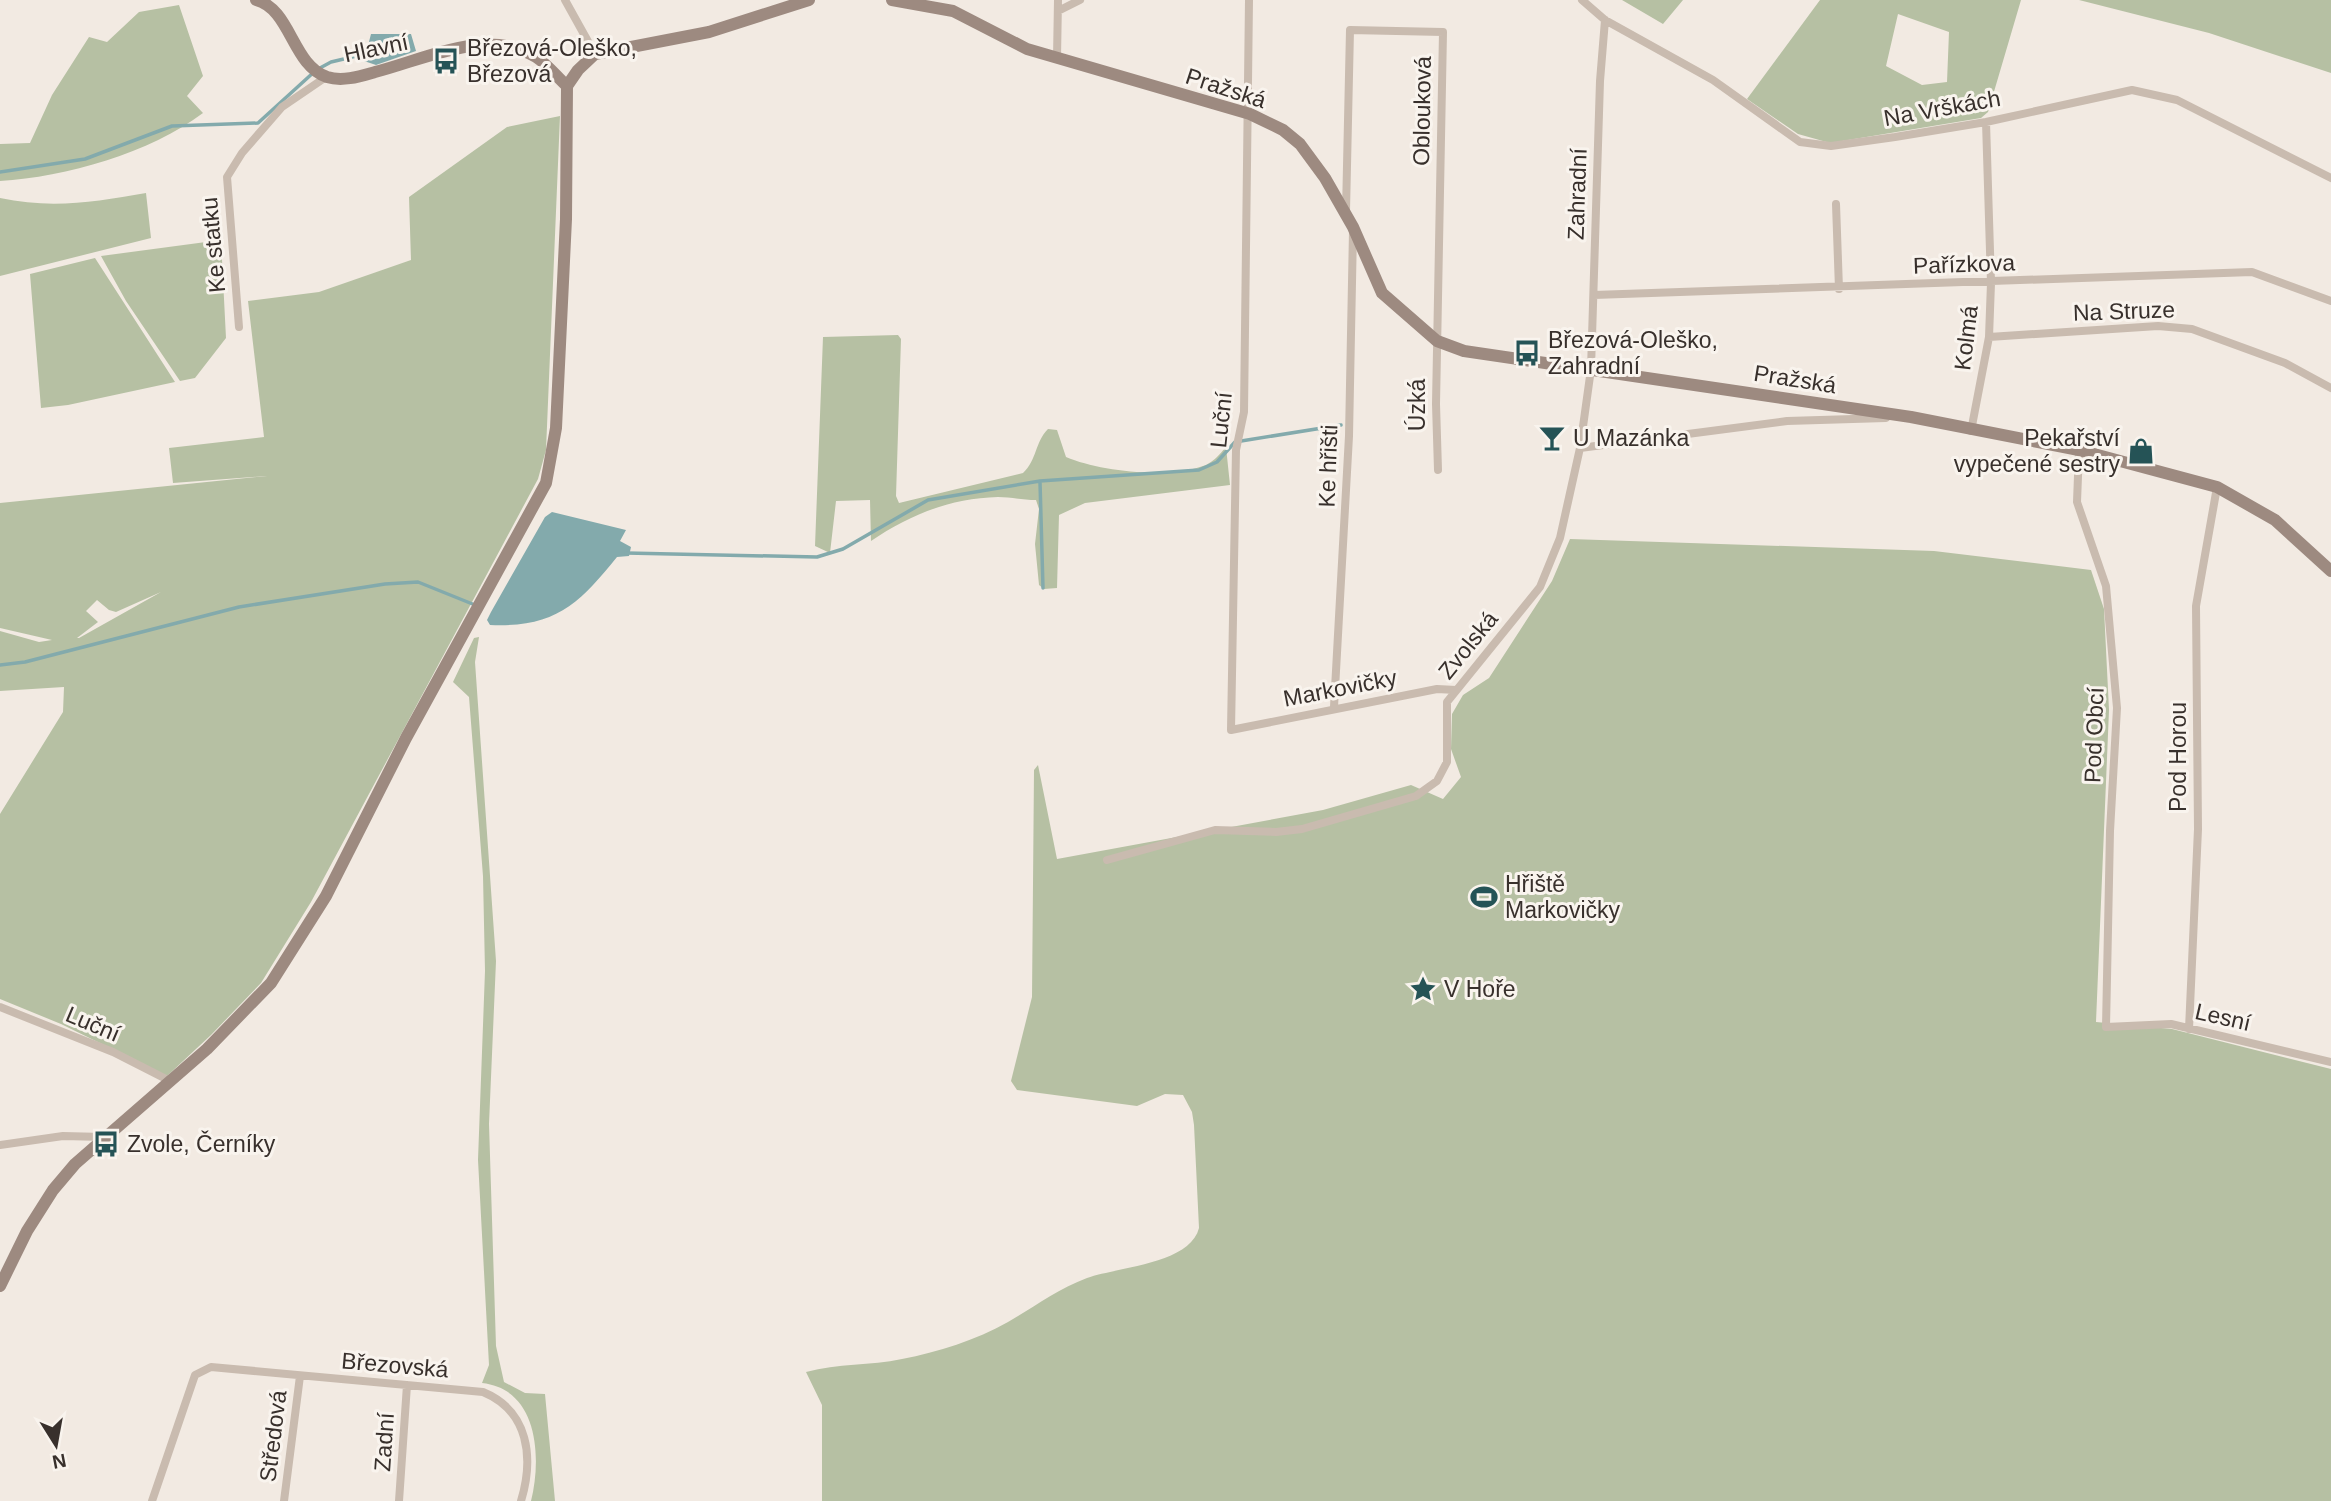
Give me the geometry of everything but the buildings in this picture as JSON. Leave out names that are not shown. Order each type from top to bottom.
[{"type":"street","name":"Hlavní","points":[[256,0],[280,17],[299,52],[326,77],[351,78],[483,43],[509,45],[537,58],[567,86]]},
{"type":"street","points":[[565,0],[595,54]]},
{"type":"street","points":[[0,1286],[53,1190],[104,1137],[207,1049],[271,983],[326,896],[406,738],[546,483],[556,428],[566,219],[567,86],[578,70],[595,54],[709,32],[809,0]]},
{"type":"street","name":"Pražská","points":[[892,0],[953,11],[1027,48],[1250,114],[1283,130],[1300,144],[1346,214],[1382,293],[1437,341],[1464,351],[1911,417],[2079,450],[2217,487],[2275,520],[2331,571]]},
{"type":"street","points":[[1057,58],[1058,0]]},
{"type":"street","points":[[1058,11],[1080,0]]},
{"type":"street","name":"Luční","points":[[1231,730],[1236,450],[1244,412],[1250,114],[1249,0]]},
{"type":"street","name":"Na Vrškách","points":[[1581,0],[1605,20],[1713,80],[1800,142],[1831,146],[1986,122],[2132,90],[2178,100],[2331,178]]},
{"type":"street","name":"Zahradní","points":[[1591,369],[1600,81],[1605,20]]},
{"type":"street","name":"Oblouková","points":[[1346,214],[1350,30],[1443,32],[1437,341]]},
{"type":"street","name":"Ke statku","points":[[239,327],[227,177],[242,153],[282,107],[326,77]]},
{"type":"street","name":"Kolmá","points":[[1972,431],[1989,337],[1992,282],[1986,122]]},
{"type":"street","points":[[1836,204],[1839,289]]},
{"type":"street","name":"Ke hřišti","points":[[1334,707],[1349,436],[1353,227]]},
{"type":"street","name":"Pařízkova","points":[[1594,295],[1839,289],[2252,272],[2331,301]]},
{"type":"street","name":"Na Struze","points":[[1989,337],[2158,326],[2192,329],[2286,363],[2331,388]]},
{"type":"street","name":"Úzká","points":[[1437,341],[1438,470]]},
{"type":"street","name":"Zvolská","points":[[1107,860],[1215,830],[1276,832],[1303,828],[1416,796],[1437,781],[1447,762],[1447,702],[1540,587],[1560,538],[1580,448],[1591,369]]},
{"type":"street","points":[[1580,448],[1787,421],[1911,417]]},
{"type":"street","name":"Pod Obcí","points":[[2079,450],[2077,502],[2106,586],[2118,708],[2110,831],[2106,1027]]},
{"type":"street","name":"Pod Horou","points":[[2189,1029],[2198,829],[2196,606],[2217,487]]},
{"type":"street","name":"Markovičky","points":[[1231,730],[1334,707],[1437,689],[1456,690]]},
{"type":"street","name":"Luční","points":[[0,1007],[113,1052],[170,1082]]},
{"type":"street","name":"Lesní","points":[[2106,1027],[2171,1024],[2331,1062]]},
{"type":"street","points":[[0,1145],[63,1136],[104,1137]]},
{"type":"street","name":"Březovská","points":[[152,1501],[195,1375],[211,1367],[483,1392],[498,1398],[520,1422],[527,1440],[528,1456],[521,1501]]},
{"type":"street","name":"Středová","points":[[284,1501],[300,1376]]},
{"type":"street","name":"Zadní","points":[[399,1501],[407,1385]]},
{"type":"green space","points":[[1622,0],[1683,0],[1663,24]]},
{"type":"green space","points":[[1820,0],[2021,0],[1988,112],[1981,118],[1830,143],[1798,134],[1747,99]],"holes":[[[1898,14],[1949,32],[1947,82],[1922,85],[1886,66]]]},
{"type":"green space","points":[[2079,0],[2331,0],[2331,73],[2209,33]]},
{"type":"green space","points":[[179,5],[203,76],[187,96],[203,113],[182,127],[133,151],[79,168],[0,181],[0,144],[30,143],[52,95],[89,37],[107,42],[139,12]]},
{"type":"green space","points":[[560,116],[546,450],[538,479],[311,902],[261,983],[167,1076],[61,1024],[0,999],[0,814],[63,712],[64,687],[0,691],[0,631],[39,642],[52,640],[0,628],[0,503],[267,476],[173,483],[169,448],[264,437],[248,301],[319,292],[411,260],[409,197],[507,127]],"holes":[[[161,592],[79,638],[98,622],[86,611],[97,600],[116,612]]]},
{"type":"green space","points":[[146,193],[151,238],[0,276],[0,198],[55,204]]},
{"type":"green space","points":[[221,240],[226,338],[195,378],[180,381],[126,301],[101,256]]},
{"type":"green space","points":[[95,258],[175,382],[68,405],[41,408],[30,274]]},
{"type":"green space","points":[[898,335],[901,339],[896,496],[899,503],[1023,473],[1048,429],[1057,430],[1066,457],[1116,470],[1155,473],[1191,469],[1206,465],[1226,447],[1230,485],[1085,503],[1059,515],[1057,588],[1044,589],[1039,585],[1035,544],[1039,509],[1036,500],[998,497],[947,505],[900,523],[871,541],[870,500],[836,501],[830,553],[815,546],[823,337]]},
{"type":"green space","points":[[1570,539],[1934,551],[2091,570],[2104,609],[2109,710],[2096,1022],[2172,1029],[2331,1069],[2331,1501],[822,1501],[822,1405],[806,1372],[902,1359],[970,1340],[1008,1322],[1076,1282],[1168,1257],[1193,1240],[1199,1228],[1194,1125],[1192,1112],[1183,1095],[1165,1094],[1137,1106],[1017,1090],[1011,1081],[1032,997],[1034,770],[1038,765],[1057,859],[1323,810],[1411,785],[1443,799],[1461,777],[1451,749],[1452,714],[1463,695],[1489,678],[1552,581]]},
{"type":"green space","points":[[479,637],[475,662],[496,961],[489,1124],[496,1346],[504,1382],[525,1393],[545,1394],[555,1501],[531,1501],[536,1465],[535,1446],[525,1411],[515,1398],[501,1388],[482,1383],[489,1365],[478,1160],[485,971],[483,876],[469,697],[453,682],[474,638]]},
{"type":"water","points":[[371,34],[411,34],[416,51],[376,65],[364,61]]},
{"type":"water","points":[[552,512],[626,530],[620,541],[631,547],[629,556],[617,557],[590,588],[564,610],[532,622],[490,625],[487,620],[491,612],[545,517]]},
{"type":"waterway","points":[[320,68],[331,62],[365,54]]},
{"type":"waterway","points":[[0,172],[85,159],[172,126],[258,123],[314,72]]},
{"type":"waterway","points":[[626,553],[817,557],[843,549],[928,500],[1040,481],[1199,470],[1217,462],[1235,442],[1341,425]]},
{"type":"waterway","points":[[1040,482],[1043,588]]},
{"type":"waterway","points":[[0,665],[25,662],[239,607],[385,584],[418,582],[475,605]]},
{"type":"place","name":"Březová-Oleško, Březová","points":[[446,61]]},
{"type":"place","name":"Březová-Oleško, Zahradní","points":[[1527,353]]},
{"type":"place","name":"U Mazánka","points":[[1552,438]]},
{"type":"place","name":"Pekařství vypečené sestry","points":[[2141,451]]},
{"type":"place","name":"Hřiště Markovičky","points":[[1484,897]]},
{"type":"place","name":"V Hoře","points":[[1423,989]]},
{"type":"place","name":"Zvole, Černíky","points":[[106,1144]]}]
